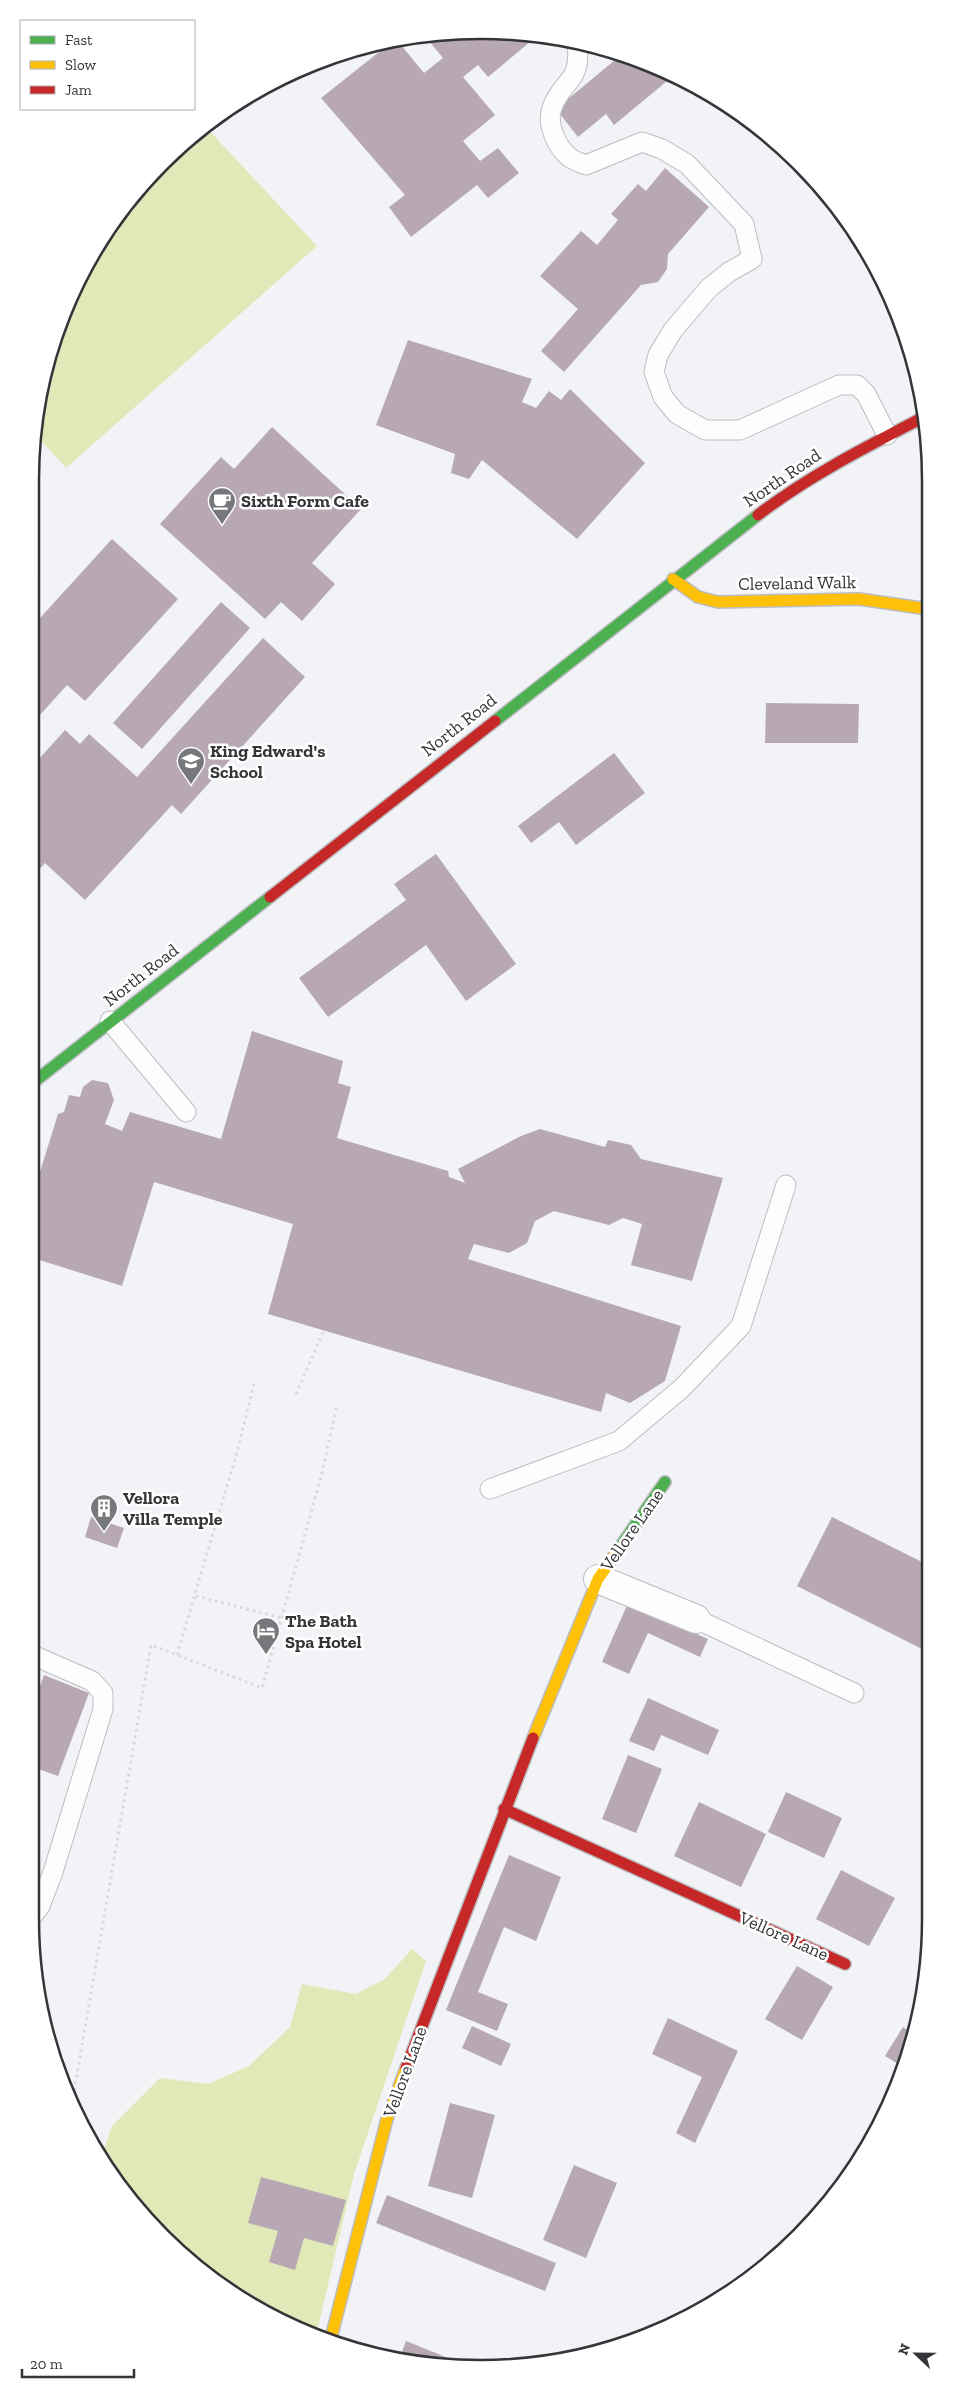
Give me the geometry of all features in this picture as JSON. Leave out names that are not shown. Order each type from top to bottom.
[{"type":"street","name":"North Road","points":[[39,1078],[674,579],[784,495],[833,464],[918,420]]},
{"type":"street","name":"Cleveland Walk","points":[[674,579],[698,598],[718,602],[859,599],[922,607]]},
{"type":"street","name":"Vellore Lane","points":[[332,2334],[387,2119],[504,1808],[598,1579],[666,1482]]},
{"type":"street","name":"Vellore Lane","points":[[598,1579],[696,1619]]},
{"type":"street","name":"Vellore Lane","points":[[504,1808],[845,1964]]},
{"type":"lane","points":[[577,50],[578,61],[573,78],[551,109],[551,123],[556,143],[569,157],[586,166],[642,142],[662,149],[687,164],[744,224],[752,259],[729,272],[710,288],[673,330],[658,355],[654,372],[663,397],[678,414],[705,430],[740,430],[840,386],[857,385],[866,394],[887,435]]},
{"type":"lane","points":[[110,1022],[186,1112]]},
{"type":"lane","points":[[490,1488],[619,1440],[682,1388],[741,1326],[786,1185]]},
{"type":"lane","points":[[696,1619],[854,1693]]},
{"type":"lane","points":[[39,1658],[92,1681],[103,1693],[103,1709],[54,1872],[39,1907]]},
{"type":"path","points":[[296,1394],[324,1330]]},
{"type":"path","points":[[177,1655],[196,1596],[254,1384]]},
{"type":"path","points":[[74,2092],[151,1645],[262,1688],[321,1477],[336,1405]]},
{"type":"path","points":[[196,1596],[282,1618]]},
{"type":"green space","points":[[210,132],[317,246],[66,468],[41,441],[47,394],[72,311],[98,260],[130,212],[168,168]]},
{"type":"green space","points":[[412,1949],[426,1961],[354,2174],[318,2329],[285,2315],[235,2286],[189,2251],[148,2210],[104,2149],[112,2126],[160,2078],[208,2084],[249,2066],[290,2027],[302,1984],[356,1994],[385,1979]]},
{"type":"building","points":[[480,39],[530,42],[488,77],[478,65],[463,77],[495,115],[463,141],[480,161],[498,148],[519,173],[488,198],[477,185],[411,237],[389,207],[405,195],[321,98],[381,50],[402,46],[424,73],[443,58],[430,42]]},
{"type":"building","points":[[615,60],[668,80],[614,125],[606,114],[578,137],[556,109]]},
{"type":"building","points":[[665,168],[709,207],[668,254],[667,269],[658,282],[641,285],[564,372],[541,351],[578,309],[540,276],[581,231],[597,245],[618,220],[611,214],[638,184],[646,191]]},
{"type":"building","points":[[408,340],[532,379],[522,402],[536,408],[549,391],[561,400],[570,389],[645,463],[577,539],[482,460],[469,479],[451,473],[455,454],[376,425]]},
{"type":"building","points":[[272,427],[361,509],[312,563],[335,584],[302,621],[281,602],[265,619],[160,524],[221,457],[234,469]]},
{"type":"building","points":[[112,539],[178,599],[85,701],[67,685],[39,716],[39,619]]},
{"type":"building","points":[[221,602],[250,628],[142,749],[113,723]]},
{"type":"building","points":[[263,638],[305,677],[181,814],[172,805],[85,900],[45,863],[39,870],[39,759],[65,730],[80,744],[89,734],[137,777]]},
{"type":"building","points":[[766,703],[859,704],[858,743],[765,743]]},
{"type":"building","points":[[614,753],[645,793],[576,845],[559,822],[531,843],[518,826]]},
{"type":"building","points":[[436,854],[516,964],[466,1001],[426,945],[328,1017],[299,978],[406,900],[394,884]]},
{"type":"building","points":[[252,1031],[343,1061],[338,1083],[351,1087],[337,1138],[448,1171],[449,1177],[465,1183],[458,1169],[521,1136],[540,1129],[605,1147],[608,1140],[631,1145],[641,1159],[723,1178],[692,1281],[631,1265],[642,1224],[623,1218],[609,1225],[554,1211],[535,1221],[527,1243],[509,1253],[474,1244],[468,1259],[681,1326],[665,1381],[630,1403],[606,1393],[601,1412],[268,1314],[293,1224],[154,1182],[122,1286],[39,1260],[39,1175],[58,1114],[64,1112],[69,1095],[80,1097],[83,1087],[92,1080],[108,1083],[114,1100],[105,1124],[122,1131],[130,1112],[221,1139]]},
{"type":"building","name":"Vellora Villa Temple","points":[[91,1517],[124,1528],[117,1548],[85,1537]]},
{"type":"building","points":[[832,1517],[922,1562],[922,1649],[797,1586]]},
{"type":"building","points":[[628,1603],[708,1639],[700,1657],[648,1633],[629,1674],[602,1662]]},
{"type":"building","points":[[44,1675],[89,1693],[58,1776],[39,1769],[39,1689]]},
{"type":"building","points":[[648,1698],[719,1730],[708,1755],[661,1735],[654,1751],[629,1741]]},
{"type":"building","points":[[628,1755],[662,1769],[636,1833],[602,1819]]},
{"type":"building","points":[[786,1792],[842,1818],[824,1858],[768,1832]]},
{"type":"building","points":[[699,1802],[766,1834],[741,1887],[674,1856]]},
{"type":"building","points":[[509,1855],[561,1877],[536,1941],[504,1927],[478,1992],[508,2004],[497,2031],[446,2010]]},
{"type":"building","points":[[841,1870],[895,1898],[869,1946],[816,1919]]},
{"type":"building","points":[[797,1966],[833,1987],[802,2040],[765,2019]]},
{"type":"building","points":[[668,2018],[738,2051],[695,2143],[676,2133],[702,2077],[652,2054]]},
{"type":"building","points":[[472,2026],[511,2044],[501,2066],[462,2048]]},
{"type":"building","points":[[903,2027],[908,2030],[898,2064],[885,2056]]},
{"type":"building","points":[[450,2103],[495,2115],[472,2198],[428,2186]]},
{"type":"building","points":[[574,2165],[617,2183],[586,2258],[543,2240]]},
{"type":"building","points":[[261,2177],[346,2200],[333,2246],[304,2238],[295,2270],[269,2262],[278,2231],[248,2223]]},
{"type":"building","points":[[387,2195],[556,2263],[545,2291],[376,2223]]},
{"type":"building","points":[[406,2341],[450,2359],[423,2356],[402,2353]]},
{"type":"traffic: fast","points":[[495,721],[758,515]]},
{"type":"traffic: fast","points":[[39,1078],[270,897]]},
{"type":"traffic: fast","points":[[616,1553],[665,1482]]},
{"type":"traffic: slow","points":[[673,579],[698,597],[718,602],[859,599],[922,608]]},
{"type":"traffic: slow","points":[[533,1738],[598,1579],[616,1553]]},
{"type":"traffic: slow","points":[[332,2334],[387,2119],[406,2068]]},
{"type":"traffic: jam","points":[[758,515],[819,474],[918,420]]},
{"type":"traffic: jam","points":[[270,897],[495,721]]},
{"type":"traffic: jam","points":[[406,2068],[533,1738]]},
{"type":"traffic: jam","points":[[504,1809],[845,1964]]},
{"type":"place","name":"Sixth Form Cafe","points":[[222,525]]},
{"type":"place","name":"King Edward's School","points":[[191,785]]},
{"type":"place","name":"Vellora Villa Temple","points":[[104,1532]]},
{"type":"place","name":"The Bath Spa Hotel","points":[[266,1655]]}]
